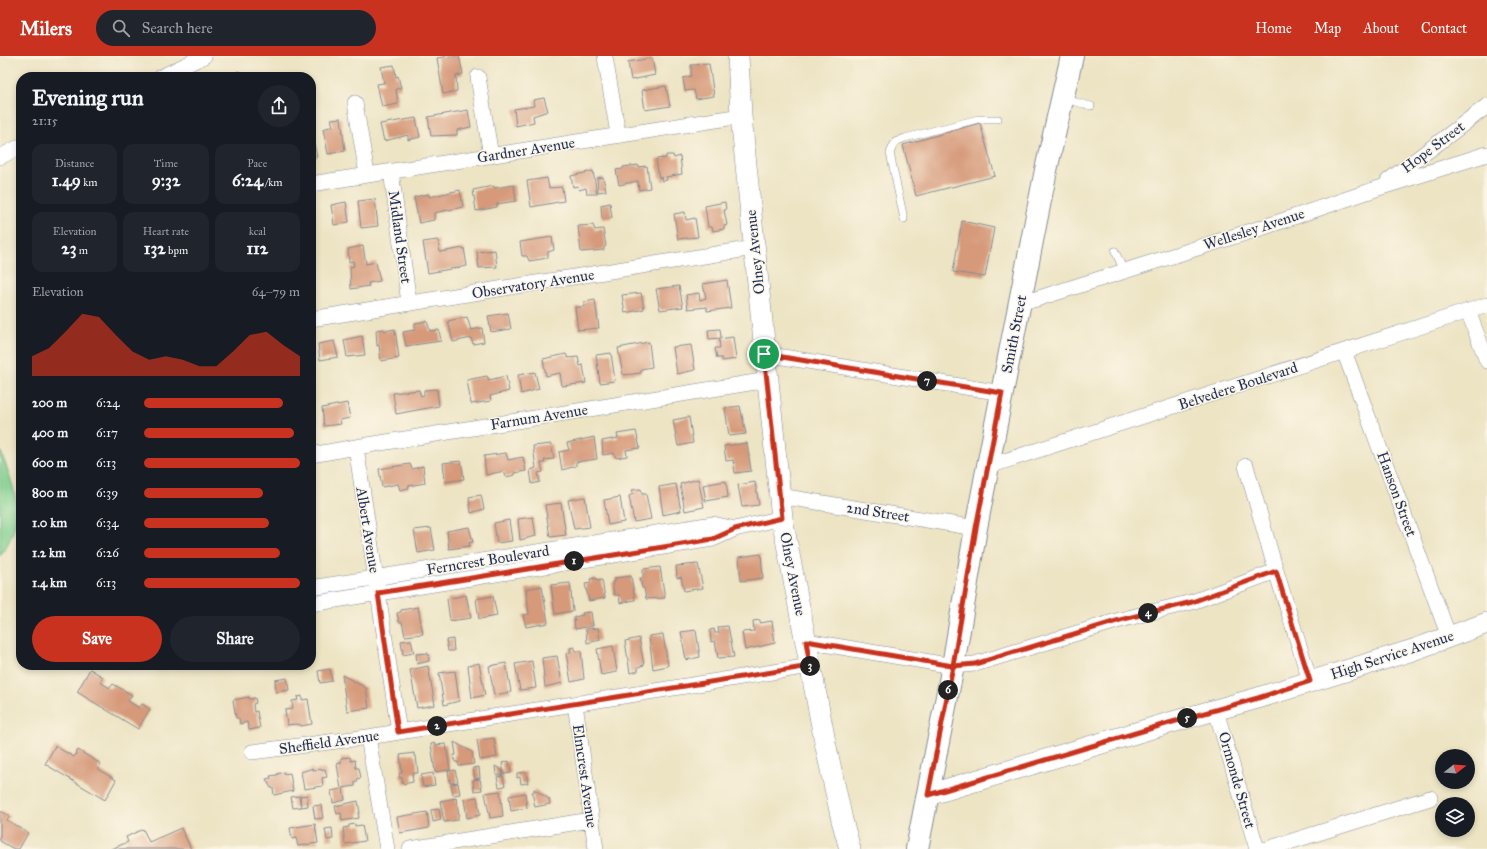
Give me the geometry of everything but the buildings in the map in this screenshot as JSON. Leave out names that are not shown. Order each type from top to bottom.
[{"type":"main road","name":"Smith Street","points":[[917,849],[953,666],[976,528],[1020,300],[1046,170],[1072,56]]},
{"type":"street","points":[[171,72],[204,56]]},
{"type":"street","name":"Olney Avenue","points":[[738,56],[741,116],[764,354],[782,518],[810,666],[839,805],[850,849]]},
{"type":"street","points":[[605,58],[618,134]]},
{"type":"street","points":[[478,77],[491,156]]},
{"type":"street","points":[[355,103],[367,174]]},
{"type":"street","name":"Hope Street","points":[[1379,188],[1487,106]]},
{"type":"street","name":"Gardner Avenue","points":[[316,183],[491,156],[618,134],[741,116]]},
{"type":"street","points":[[0,157],[16,149]]},
{"type":"street","name":"Wellesley Avenue","points":[[1020,300],[1033,300],[1264,227],[1379,188],[1487,154]]},
{"type":"street","name":"Midland Street","points":[[391,171],[409,303]]},
{"type":"street","name":"Observatory Avenue","points":[[316,318],[754,248]]},
{"type":"street","name":"Belvedere Boulevard","points":[[989,466],[1487,305]]},
{"type":"street","points":[[1468,311],[1487,361]]},
{"type":"street","name":"Hanson Street","points":[[1344,351],[1450,637]]},
{"type":"street","points":[[764,354],[1002,393]]},
{"type":"street","name":"Farnum Avenue","points":[[316,454],[768,380]]},
{"type":"street","name":"Albert Avenue","points":[[356,447],[398,732]]},
{"type":"street","points":[[1246,466],[1276,571],[1310,681]]},
{"type":"street","name":"2nd Street","points":[[780,496],[976,528]]},
{"type":"street","name":"Ferncrest Boulevard","points":[[316,603],[376,586],[713,524],[735,529],[782,518]]},
{"type":"street","points":[[806,641],[953,666],[987,661],[1075,633],[1192,602],[1276,571]]},
{"type":"street","name":"Ferncrest Boulevard","points":[[316,588],[376,586]]},
{"type":"street","name":"High Service Avenue","points":[[928,795],[1216,710],[1450,637],[1487,623]]},
{"type":"street","name":"Sheffield Avenue","points":[[252,752],[368,737],[810,666]]},
{"type":"street","name":"Elmcrest Avenue","points":[[575,704],[596,849]]},
{"type":"street","name":"Ormonde Street","points":[[1216,710],[1257,849]]},
{"type":"street","points":[[368,737],[387,849]]},
{"type":"street","points":[[1266,849],[1430,798]]},
{"type":"street","points":[[410,849],[591,820]]},
{"type":"lane","points":[[1062,99],[1091,106]]},
{"type":"lane","points":[[904,219],[890,153],[895,142],[978,119],[998,119]]},
{"type":"lane","points":[[1115,251],[1124,271]]},
{"type":"green space","points":[[0,450],[14,491],[16,516],[14,529],[9,542],[0,556]]},
{"type":"route","points":[[764,354],[782,518],[735,529],[713,539],[378,593],[398,732],[810,666],[806,641],[953,666],[975,664],[1120,620],[1192,602],[1276,571],[1310,681],[1258,698],[1049,758],[928,795],[953,666],[976,528],[1002,393],[764,354]]}]
